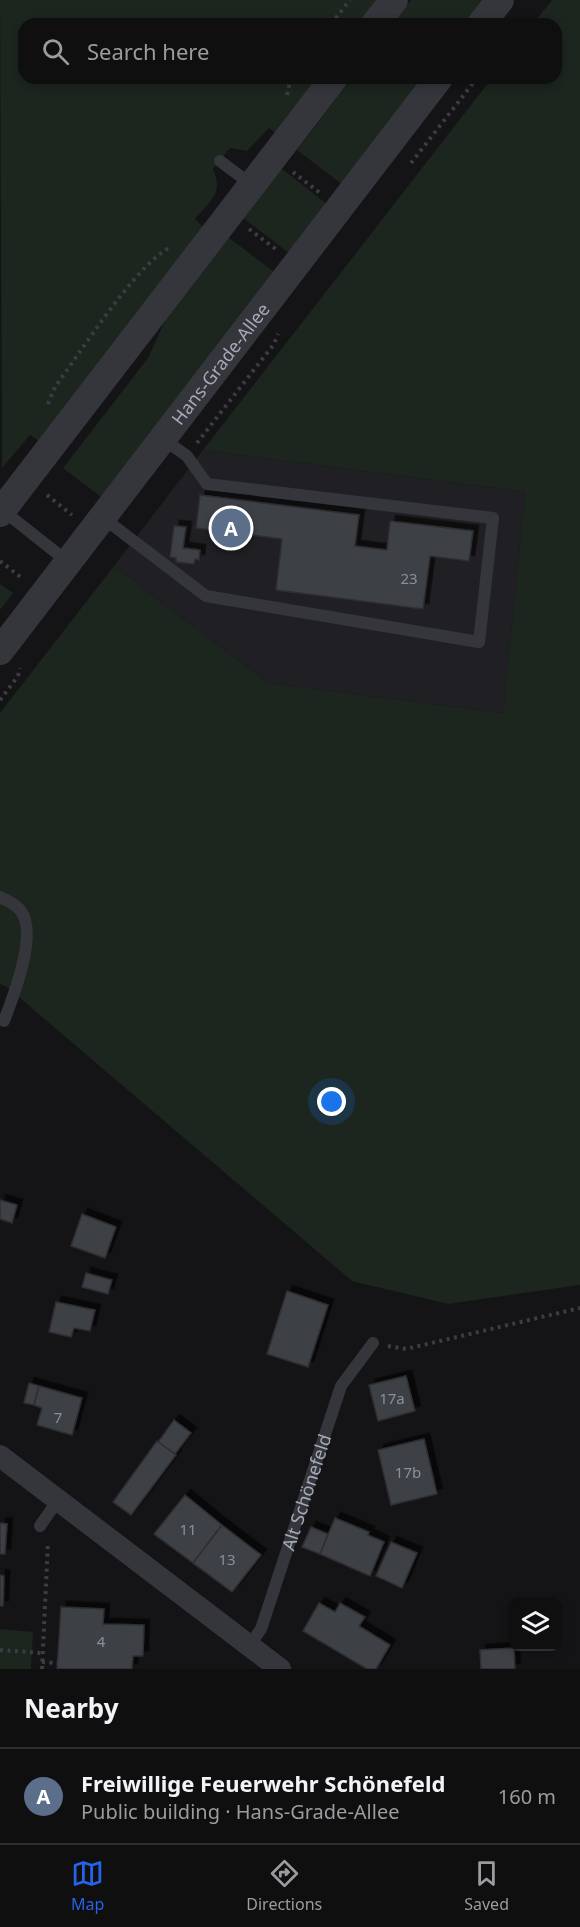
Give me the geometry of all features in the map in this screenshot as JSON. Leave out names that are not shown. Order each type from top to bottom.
[{"type":"street","points":[[380,18],[394,0]]},
{"type":"street","points":[[486,18],[500,0]]},
{"type":"street","points":[[1,511],[329,84]]},
{"type":"street","name":"Hans-Grade-Allee","points":[[0,651],[434,84]]},
{"type":"street","points":[[0,1456],[280,1669]]},
{"type":"lane","points":[[220,161],[252,185]]},
{"type":"lane","points":[[97,524],[206,596],[479,642],[493,518],[207,484],[187,456],[163,439]]},
{"type":"lane","points":[[1,511],[68,562]]},
{"type":"lane","points":[[0,897],[13,903],[23,914],[26,931],[17,986],[4,1021]]},
{"type":"lane","name":"Alt Schönefeld","points":[[249,1646],[261,1629],[341,1386],[373,1343]]},
{"type":"lane","points":[[40,1526],[58,1500]]},
{"type":"path","points":[[336,18],[350,0]]},
{"type":"path","points":[[405,170],[472,84]]},
{"type":"path","points":[[273,157],[339,207]]},
{"type":"path","points":[[230,214],[296,265]]},
{"type":"path","points":[[187,456],[274,344]]},
{"type":"path","points":[[27,479],[97,524]]},
{"type":"path","points":[[0,700],[18,676]]},
{"type":"path","points":[[373,1343],[406,1349],[580,1308]]},
{"type":"path","points":[[42,1669],[48,1537]]},
{"type":"path","points":[[0,1650],[42,1653]]},
{"type":"path","points":[[42,1662],[58,1663]]},
{"type":"shaded area","points":[[0,0],[377,0],[364,18],[18,18],[18,84],[313,84],[276,133],[269,128],[247,151],[230,148],[213,169],[217,185],[214,197],[195,219],[203,227],[39,441],[30,435],[2,468]]},
{"type":"shaded area","points":[[411,0],[484,0],[470,18],[398,18]]},
{"type":"shaded area","points":[[552,0],[580,0],[580,1285],[448,1304],[352,1281],[7,987],[0,984],[0,713],[114,566],[269,683],[503,713],[525,492],[203,450],[487,84],[562,84],[562,18],[538,18]]},
{"type":"shaded area","points":[[347,84],[419,84],[343,185],[297,150]]},
{"type":"shaded area","points":[[281,168],[327,204],[289,253],[243,218]]},
{"type":"shaded area","points":[[228,237],[274,272],[101,497],[63,468],[148,358],[168,314]]},
{"type":"shaded area","points":[[203,450],[525,492],[503,713],[269,683],[114,566]]},
{"type":"shaded area","points":[[0,584],[13,593],[0,610]]},
{"type":"shaded area","points":[[0,1629],[33,1632],[31,1669],[0,1669]]},
{"type":"building","points":[[200,495],[359,515],[355,546],[387,550],[390,521],[473,531],[469,561],[430,556],[423,609],[276,590],[282,539],[196,528]]},
{"type":"building","points":[[174,526],[186,527],[183,548],[200,550],[199,560],[195,559],[194,564],[176,562],[176,558],[170,557]]},
{"type":"building","points":[[0,1200],[17,1205],[12,1223],[0,1219]]},
{"type":"building","points":[[82,1214],[116,1227],[105,1258],[71,1246]]},
{"type":"building","points":[[86,1273],[112,1280],[108,1294],[82,1287]]},
{"type":"building","points":[[287,1291],[328,1305],[308,1367],[267,1354]]},
{"type":"building","points":[[56,1302],[95,1310],[90,1331],[74,1328],[71,1337],[49,1332]]},
{"type":"building","points":[[406,1376],[415,1411],[378,1421],[369,1385]]},
{"type":"building","points":[[29,1383],[39,1386],[34,1405],[24,1403]]},
{"type":"building","points":[[39,1386],[82,1398],[72,1435],[37,1425],[42,1408],[34,1405]]},
{"type":"building","points":[[174,1420],[191,1433],[175,1454],[158,1442]]},
{"type":"building","points":[[424,1439],[437,1494],[391,1505],[378,1450]]},
{"type":"building","points":[[157,1441],[176,1455],[131,1515],[113,1502]]},
{"type":"building","points":[[185,1495],[222,1525],[193,1563],[154,1534]]},
{"type":"building","points":[[335,1518],[369,1532],[368,1535],[384,1542],[370,1576],[320,1554]]},
{"type":"building","points":[[0,1523],[7,1524],[5,1554],[0,1554]]},
{"type":"building","points":[[222,1525],[261,1555],[232,1592],[193,1563]]},
{"type":"building","points":[[311,1527],[328,1534],[320,1554],[302,1547]]},
{"type":"building","points":[[391,1542],[417,1553],[402,1588],[376,1576]]},
{"type":"building","points":[[0,1575],[4,1576],[3,1606],[0,1606]]},
{"type":"building","points":[[319,1603],[335,1612],[340,1603],[365,1617],[359,1626],[390,1645],[376,1669],[367,1669],[303,1631]]},
{"type":"building","points":[[61,1607],[104,1609],[103,1624],[144,1625],[143,1656],[133,1656],[132,1669],[57,1669]]},
{"type":"building","points":[[508,1648],[508,1651],[514,1651],[515,1669],[481,1669],[480,1650]]},
{"type":"place","name":"Freiwillige Feuerwehr Schönefeld","points":[[231,528]]}]
